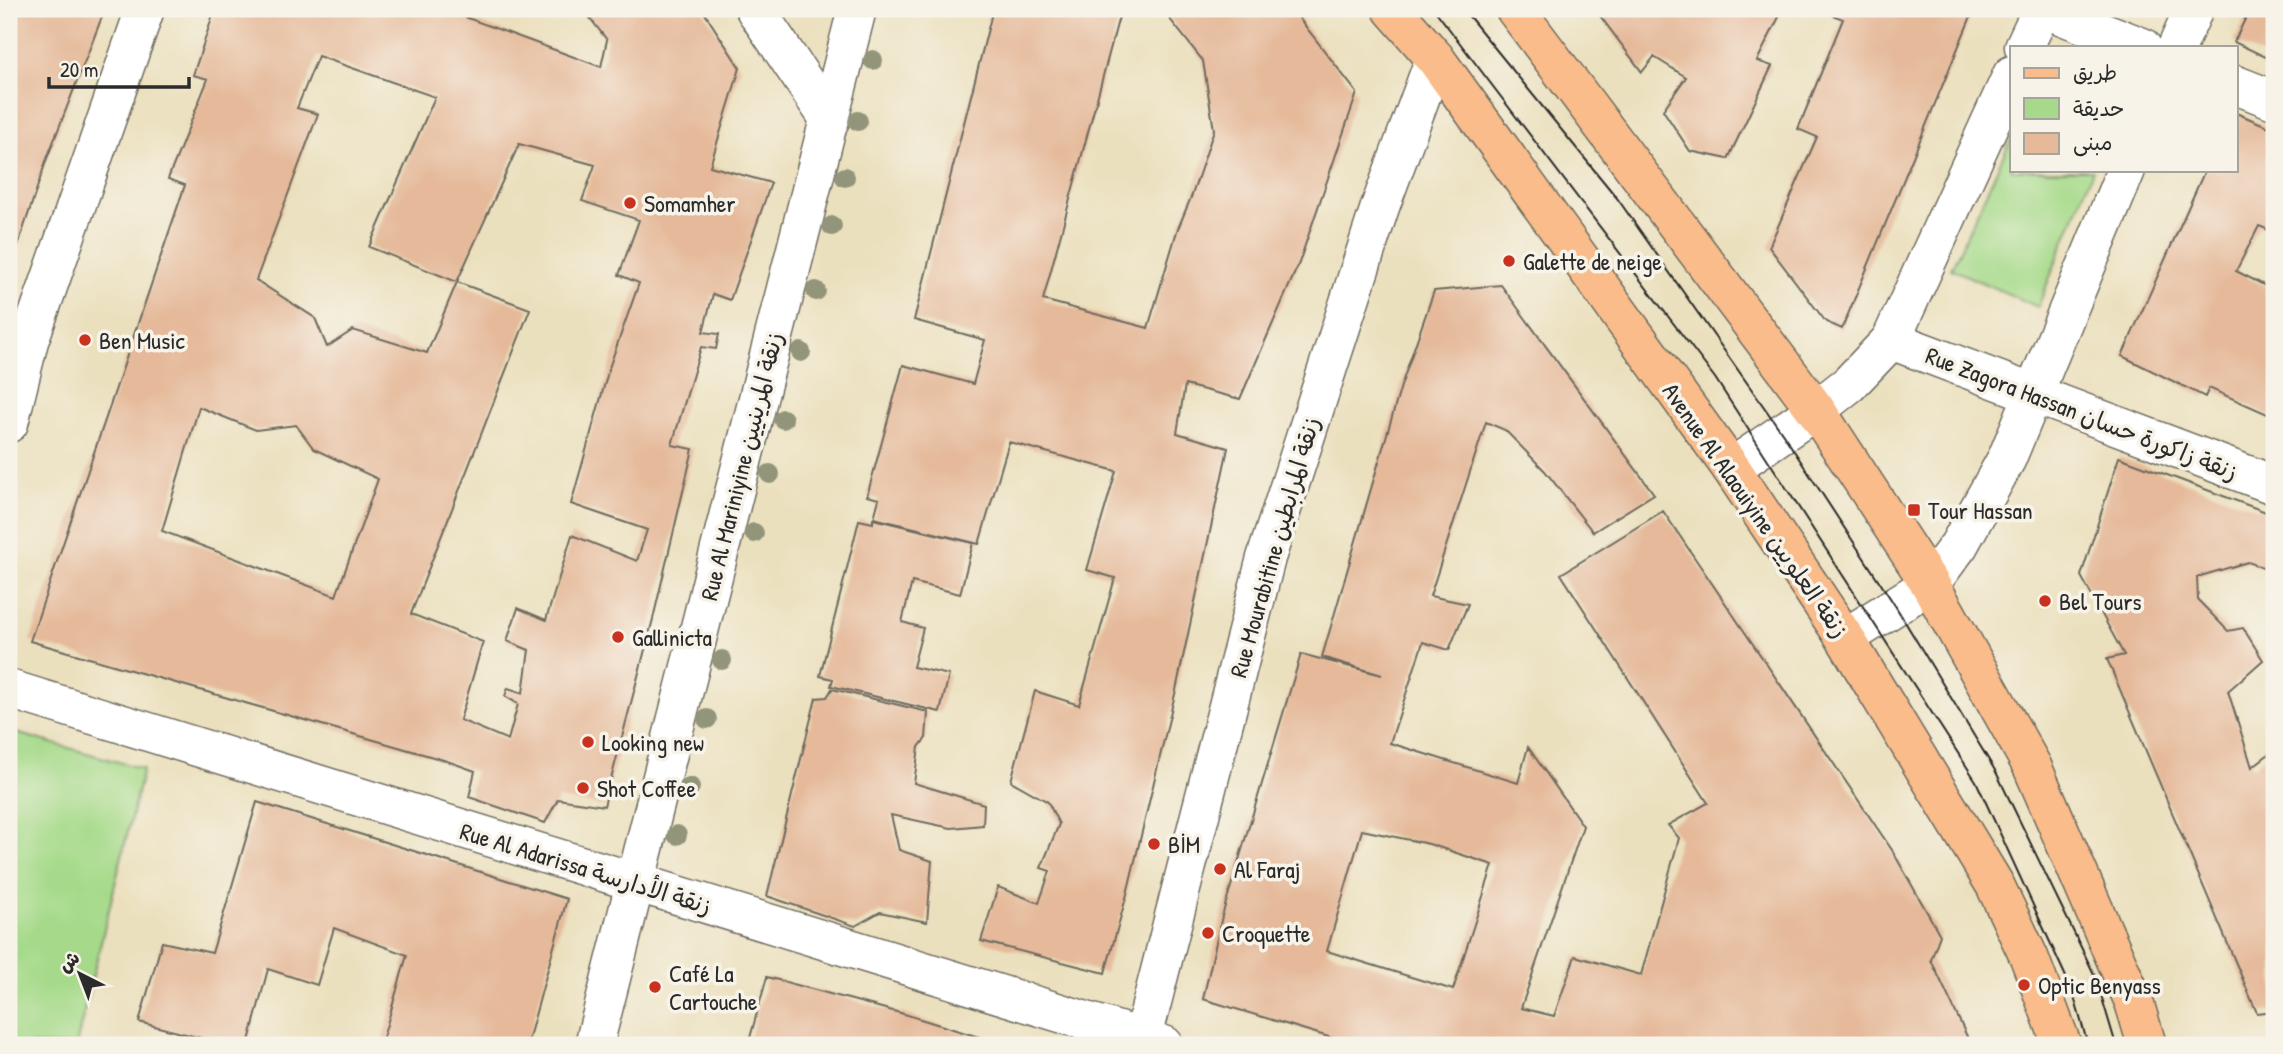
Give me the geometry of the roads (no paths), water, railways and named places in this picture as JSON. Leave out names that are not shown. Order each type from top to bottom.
[{"type":"main road","name":"Avenue Al Alaouiyine زنقة العلويين","points":[[1392,9],[1435,58],[1731,468],[1845,638],[1995,885],[2029,957],[2062,1045]]},
{"type":"main road","points":[[1516,9],[1816,410],[1930,584],[2032,766],[2134,1002],[2147,1045]]},
{"type":"street","points":[[9,423],[19,338],[145,9]]},
{"type":"street","points":[[755,9],[830,120]]},
{"type":"street","name":"Rue Al Mariniyine زنقة المرينيين","points":[[594,1045],[857,9]]},
{"type":"street","points":[[2024,46],[2043,9],[2139,46]]},
{"type":"street","points":[[2177,46],[2194,9]]},
{"type":"street","name":"Rue Mourabitine زنقة المرابطين","points":[[1149,1043],[1266,558],[1380,207],[1435,58]]},
{"type":"street","points":[[1731,468],[1849,384],[1891,340],[2010,79]]},
{"type":"street","points":[[2238,86],[2274,100]]},
{"type":"street","points":[[1845,638],[1930,584],[1959,545],[2007,458],[2125,172]]},
{"type":"street","name":"Rue Zagora Hassan زنقة زاكورة حسان","points":[[1891,340],[2032,396],[2274,485]]},
{"type":"street","name":"Rue Al Adarissa زنقة الأدارسة","points":[[9,689],[1149,1043]]},
{"type":"tram line","points":[[1434,9],[1715,378],[1976,781],[2072,990],[2088,1045]]},
{"type":"tram line","points":[[1463,9],[1617,198],[1783,434],[1896,607],[1996,772],[2096,978],[2116,1045]]},
{"type":"place","name":"Somamher","points":[[630,203]]},
{"type":"place","name":"Galette de neige","points":[[1509,261]]},
{"type":"place","name":"Ben Music","points":[[85,340]]},
{"type":"place","name":"Tour Hassan","points":[[1914,510]]},
{"type":"place","name":"Bel Tours","points":[[2045,601]]},
{"type":"place","name":"Gallinicta","points":[[618,637]]},
{"type":"place","name":"Looking new","points":[[588,742]]},
{"type":"place","name":"Shot Coffee","points":[[583,788]]},
{"type":"place","name":"BİM","points":[[1154,844]]},
{"type":"place","name":"Al Faraj","points":[[1220,869]]},
{"type":"place","name":"Croquette","points":[[1208,933]]},
{"type":"place","name":"Optic Benyass","points":[[2024,985]]},
{"type":"place","name":"Café La Cartouche","points":[[655,987]]}]
